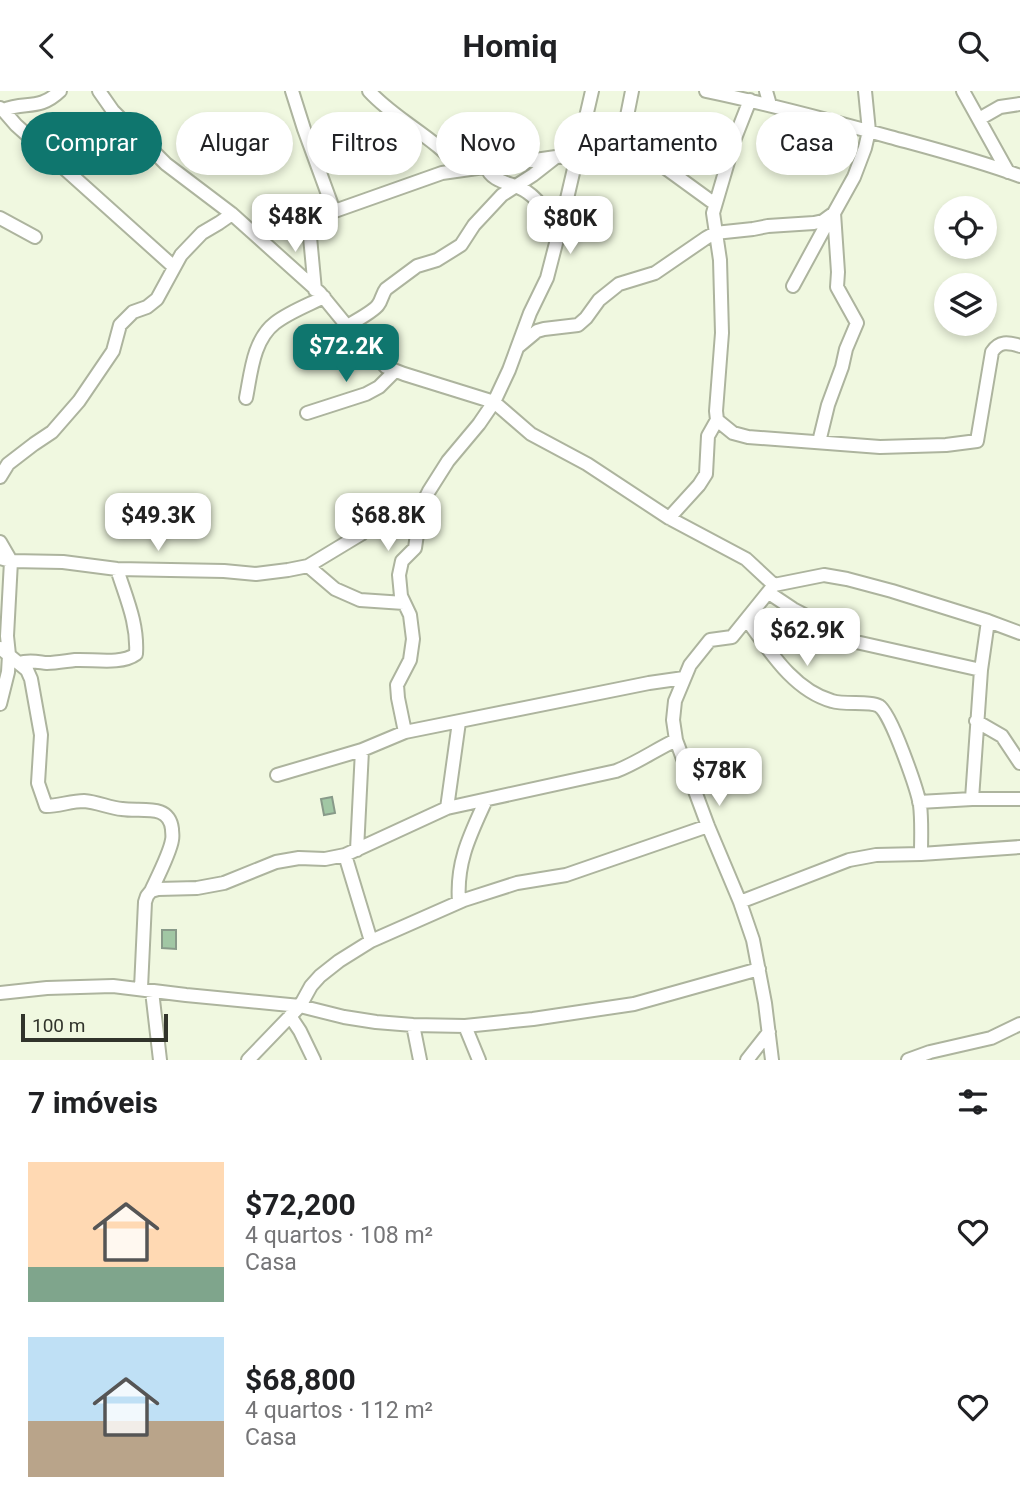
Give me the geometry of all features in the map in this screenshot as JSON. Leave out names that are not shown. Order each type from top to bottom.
[{"type":"street","points":[[1,109],[45,103],[60,91]]},
{"type":"street","points":[[99,91],[113,111],[166,164],[232,214],[319,293],[386,367],[494,402],[531,434],[587,464],[669,518],[746,559],[793,608],[839,630],[856,642],[981,670]]},
{"type":"street","points":[[292,91],[334,211]]},
{"type":"street","points":[[369,91],[379,103],[436,145]]},
{"type":"street","points":[[587,112],[592,91]]},
{"type":"street","points":[[628,112],[632,91]]},
{"type":"street","points":[[706,91],[869,131],[981,162],[1014,174]]},
{"type":"street","points":[[766,91],[770,105]]},
{"type":"street","points":[[793,286],[854,177],[865,148],[869,131],[865,91]]},
{"type":"street","points":[[963,91],[1014,174]]},
{"type":"street","points":[[669,518],[706,474],[708,436],[717,420],[722,333],[720,260],[713,213],[735,138],[750,100]]},
{"type":"street","points":[[979,119],[1000,107],[1020,104]]},
{"type":"street","points":[[1,109],[174,267]]},
{"type":"street","points":[[347,325],[358,321],[378,306],[382,293],[416,266],[437,260],[461,245],[474,225],[502,195],[554,159]]},
{"type":"street","points":[[253,232],[312,219],[436,175]]},
{"type":"street","points":[[490,175],[524,189],[534,197],[551,220],[558,237]]},
{"type":"street","points":[[405,732],[397,685],[410,660],[414,639],[410,615],[401,596],[399,575],[402,561],[415,548],[421,507],[429,491],[448,461],[494,402],[509,370],[530,313],[547,278],[573,175]]},
{"type":"street","points":[[674,175],[715,204]]},
{"type":"street","points":[[0,477],[9,464],[52,432],[79,401],[113,351],[120,325],[133,312],[158,299],[181,255],[202,233],[232,214]]},
{"type":"street","points":[[516,349],[537,331],[578,325],[599,299],[619,284],[655,273],[715,233],[805,224],[823,221],[832,214]]},
{"type":"street","points":[[819,442],[828,405],[857,323],[837,287],[832,214]]},
{"type":"street","points":[[0,218],[35,237]]},
{"type":"street","points":[[312,219],[310,237],[319,293]]},
{"type":"street","points":[[246,398],[255,354],[262,339],[274,324],[319,293]]},
{"type":"street","points":[[717,420],[733,433],[748,437],[880,447],[977,441],[992,352],[996,345],[1004,342],[1020,346]]},
{"type":"street","points":[[307,413],[366,394],[379,387],[395,371]]},
{"type":"street","points":[[5,559],[63,562],[117,569],[256,574],[308,566],[360,534],[382,513],[392,509],[412,510],[421,507]]},
{"type":"street","points":[[0,543],[5,559],[9,655],[9,672],[0,704]]},
{"type":"street","points":[[308,566],[335,589],[360,600],[404,603]]},
{"type":"street","points":[[9,655],[27,661],[50,663],[131,658],[136,654],[135,624],[117,569]]},
{"type":"street","points":[[772,1060],[753,940],[676,740],[673,720],[676,701],[690,665],[708,642],[732,637],[772,589],[824,575],[892,591],[1020,633]]},
{"type":"street","points":[[747,620],[787,673],[804,687],[830,701],[850,704],[876,703],[883,708],[904,753],[919,802],[921,854]]},
{"type":"street","points":[[972,799],[976,721],[988,621]]},
{"type":"street","points":[[9,655],[27,670],[32,679],[41,735],[38,783],[46,806],[84,801],[120,809],[158,810],[167,815],[172,825],[172,840],[145,902],[147,990],[160,1060]]},
{"type":"street","points":[[277,775],[362,750],[405,732],[684,678]]},
{"type":"street","points":[[659,682],[676,701]]},
{"type":"street","points":[[976,721],[1002,736],[1020,763]]},
{"type":"street","points":[[447,809],[459,722]]},
{"type":"street","points":[[151,891],[224,883],[276,862],[299,858],[326,859],[351,853],[447,809],[616,771],[676,740]]},
{"type":"street","points":[[362,750],[351,853],[371,941]]},
{"type":"street","points":[[919,802],[1020,799]]},
{"type":"street","points":[[459,902],[459,871],[463,852],[486,800]]},
{"type":"street","points":[[248,1060],[300,1006],[320,976],[371,941],[459,902],[517,883],[566,875],[708,826]]},
{"type":"street","points":[[740,902],[849,860],[876,855],[1020,847]]},
{"type":"street","points":[[0,993],[94,986],[300,1006],[376,1022],[465,1026],[634,1004],[759,969]]},
{"type":"street","points":[[290,1016],[314,1060]]},
{"type":"street","points":[[908,1060],[991,1038],[1020,1024]]},
{"type":"street","points":[[413,1025],[420,1060]]},
{"type":"street","points":[[465,1026],[479,1060]]},
{"type":"street","points":[[748,1060],[769,1032]]},
{"type":"building","points":[[332,797],[335,813],[324,815],[321,799]]},
{"type":"building","points":[[162,930],[176,930],[176,949],[162,948]]}]
